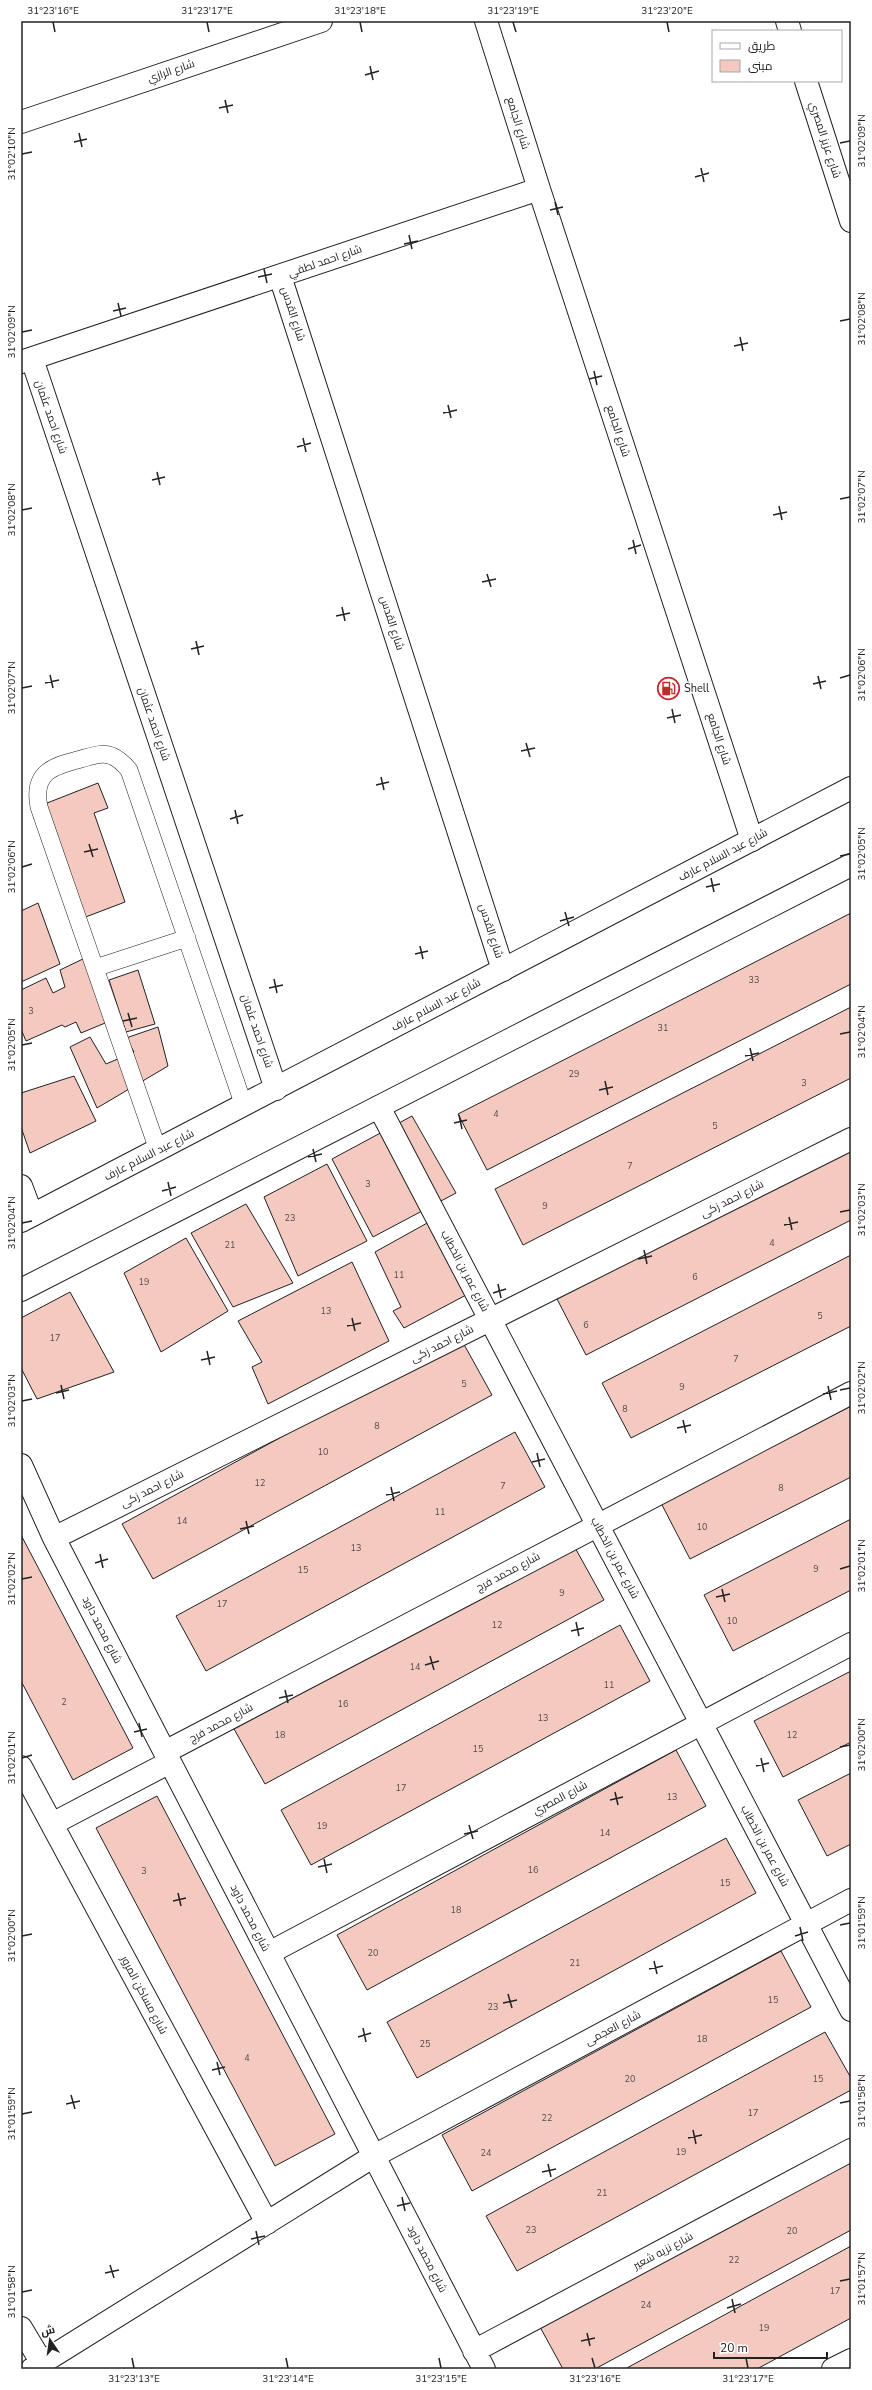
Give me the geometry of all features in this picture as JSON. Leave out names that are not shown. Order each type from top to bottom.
[{"type":"street","name":"شارع الرازي","points":[[21,122],[321,21]]},
{"type":"street","name":"شارع الجامع","points":[[486,21],[539,189],[752,840]]},
{"type":"street","name":"شارع عزيز المصري","points":[[806,82],[851,221]]},
{"type":"street","name":"شارع احمد لطفي","points":[[26,361],[539,189]]},
{"type":"street","name":"شارع القدس","points":[[280,276],[504,970]]},
{"type":"street","name":"شارع احمد عثمان","points":[[26,361],[276,1089]]},
{"type":"street","name":"شارع عبد السلام عارف","points":[[26,1218],[244,1106],[851,788]]},
{"type":"street","points":[[21,1290],[851,865]]},
{"type":"street","name":"شارع عمر بن الخطاب","points":[[379,1107],[851,2010]]},
{"type":"street","name":"شارع احمد زكى","points":[[54,1538],[851,1139]]},
{"type":"street","points":[[21,1186],[26,1218]]},
{"type":"street","name":"شارع محمد فرج","points":[[52,1824],[167,1757],[598,1525],[851,1393]]},
{"type":"street","name":"شارع محمد داود","points":[[21,1465],[54,1538],[479,2360]]},
{"type":"street","name":"شارع المصري","points":[[269,1953],[851,1644]]},
{"type":"street","name":"شارع مساكن المرور","points":[[21,1767],[267,2223]]},
{"type":"street","name":"شارع العجمى","points":[[37,2366],[374,2156],[851,1900]]},
{"type":"street","name":"شارع نزيه شعير","points":[[479,2360],[851,2150]]},
{"type":"street","points":[[21,2328],[37,2366]]},
{"type":"street","points":[[833,2369],[851,2360]]},
{"type":"lane","points":[[158,1150],[38,801],[39,782],[46,772],[57,765],[101,754],[112,756],[129,770],[244,1106]]},
{"type":"lane","points":[[95,968],[187,938]]},
{"type":"building","points":[[98,783],[108,808],[94,813],[125,902],[83,918],[42,805]]},
{"type":"building","points":[[38,903],[60,964],[21,982],[21,911]]},
{"type":"building","points":[[851,913],[851,984],[487,1170],[458,1114]]},
{"type":"building","points":[[87,957],[110,1021],[81,1033],[76,1022],[65,1027],[62,1025],[26,1041],[21,1029],[21,990],[46,978],[53,993],[65,987],[60,970]]},
{"type":"building","points":[[138,970],[155,1024],[126,1032],[109,980]]},
{"type":"building","points":[[851,1007],[851,1078],[523,1245],[495,1189]]},
{"type":"building","points":[[158,1027],[168,1066],[97,1108],[70,1047],[90,1037],[106,1064],[134,1052],[126,1038]]},
{"type":"building","points":[[74,1076],[96,1121],[30,1153],[21,1127],[21,1093]]},
{"type":"building","points":[[412,1116],[456,1193],[373,1237],[332,1159]]},
{"type":"building","points":[[851,1149],[851,1220],[586,1355],[557,1299]]},
{"type":"building","points":[[327,1164],[367,1241],[298,1276],[264,1197]]},
{"type":"building","points":[[246,1204],[293,1283],[233,1307],[191,1233]]},
{"type":"building","points":[[429,1222],[468,1294],[404,1328],[393,1311],[401,1307],[375,1252]]},
{"type":"building","points":[[186,1238],[228,1311],[161,1352],[124,1273]]},
{"type":"building","points":[[851,1255],[851,1326],[631,1438],[602,1383]]},
{"type":"building","points":[[352,1262],[389,1341],[268,1404],[252,1367],[262,1362],[238,1321]]},
{"type":"building","points":[[70,1292],[114,1372],[37,1399],[21,1368],[21,1318]]},
{"type":"building","points":[[461,1339],[492,1395],[153,1579],[122,1524]]},
{"type":"building","points":[[851,1406],[851,1477],[690,1559],[661,1503]]},
{"type":"building","points":[[515,1432],[545,1487],[206,1671],[176,1616]]},
{"type":"building","points":[[851,1519],[851,1590],[733,1651],[704,1595]]},
{"type":"building","points":[[21,1535],[133,1748],[73,1780],[21,1681]]},
{"type":"building","points":[[573,1544],[604,1600],[265,1784],[234,1729]]},
{"type":"building","points":[[620,1625],[650,1681],[311,1865],[281,1810]]},
{"type":"building","points":[[851,1671],[851,1742],[783,1777],[754,1721]]},
{"type":"building","points":[[676,1750],[706,1806],[367,1990],[337,1935]]},
{"type":"building","points":[[851,1773],[851,1844],[827,1856],[798,1800]]},
{"type":"building","points":[[157,1796],[335,2134],[275,2166],[96,1828]]},
{"type":"building","points":[[726,1838],[756,1893],[417,2078],[387,2022]]},
{"type":"building","points":[[781,1951],[811,2007],[472,2191],[442,2135]]},
{"type":"building","points":[[825,2032],[851,2078],[851,2090],[517,2271],[486,2216]]},
{"type":"building","points":[[851,2158],[851,2230],[595,2369],[563,2369],[540,2327]]},
{"type":"building","points":[[851,2246],[851,2318],[757,2369],[625,2369]]},
{"type":"place","name":"Shell","points":[[669,688]]}]
